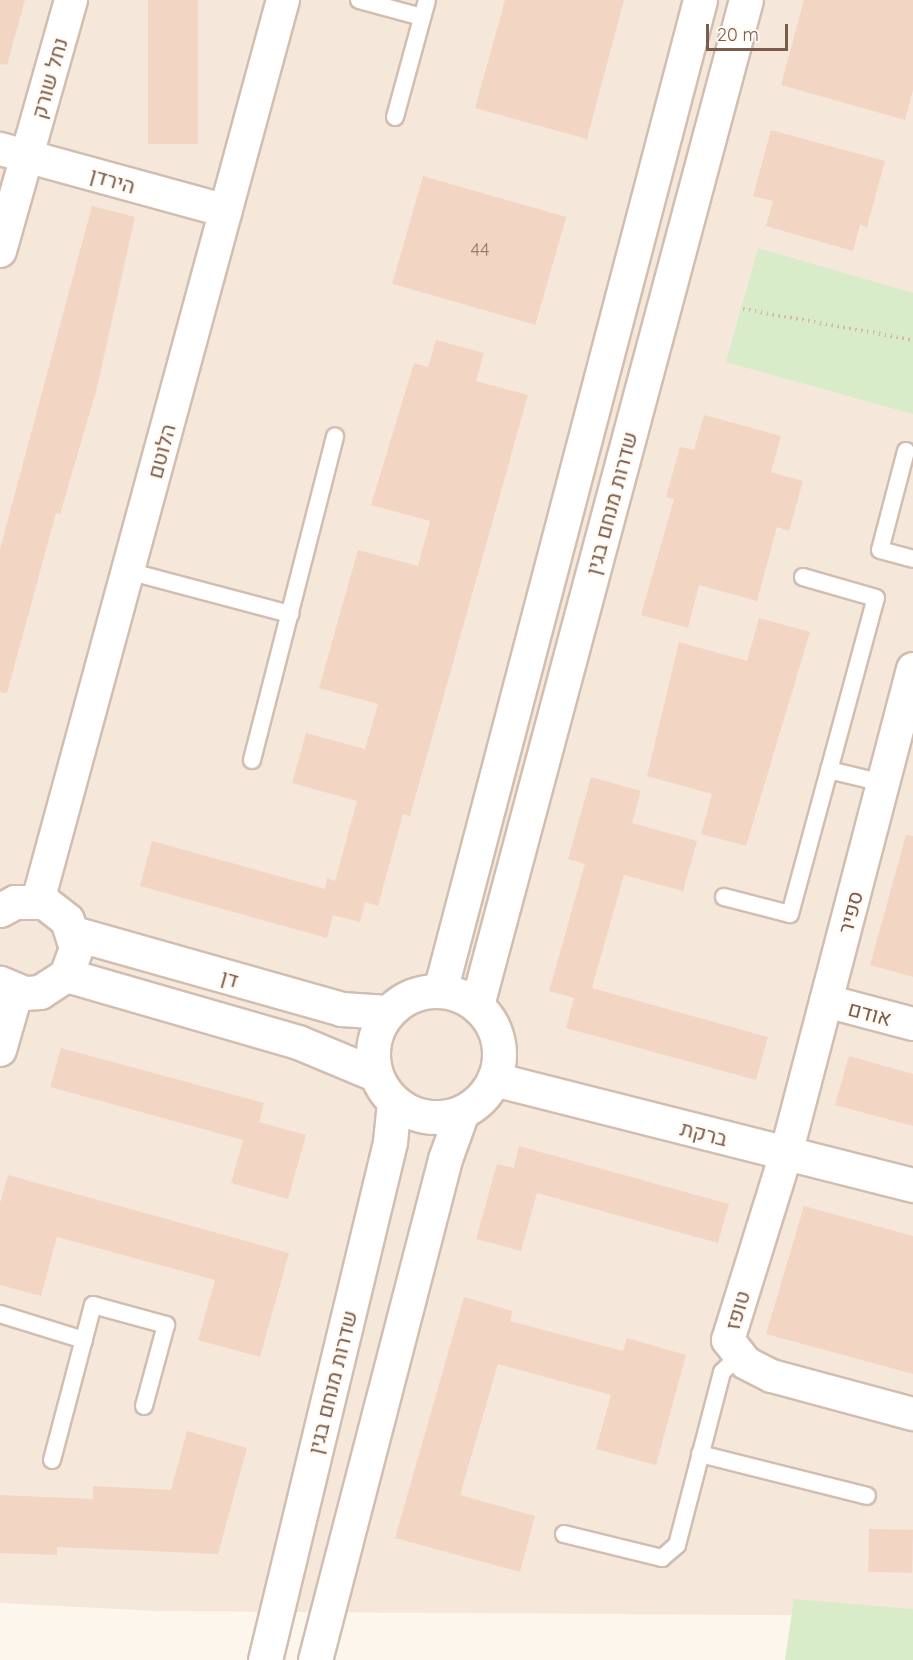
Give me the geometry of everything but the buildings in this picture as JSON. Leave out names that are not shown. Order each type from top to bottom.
[{"type":"street","name":"נחל שורק","points":[[0,251],[14,153],[71,0]]},
{"type":"street","name":"הלוטם","points":[[38,901],[283,0]]},
{"type":"street","name":"שדרות מנחם בגין","points":[[440,990],[700,0]]},
{"type":"street","name":"שדרות מנחם בגין","points":[[477,1005],[746,0]]},
{"type":"street","name":"הירדן","points":[[14,153],[226,211]]},
{"type":"street","name":"ספיר","points":[[786,1154],[826,1001],[894,776],[913,669]]},
{"type":"street","points":[[0,910],[15,902],[38,901],[57,909],[74,933],[74,955],[66,975],[40,992],[8,987],[0,1050]]},
{"type":"street","name":"דן","points":[[74,933],[341,1009],[388,1012]]},
{"type":"street","name":"דן","points":[[66,975],[298,1042],[375,1074]]},
{"type":"street","points":[[440,990],[477,1005],[498,1039],[495,1079],[481,1098],[462,1112],[427,1117],[394,1102],[375,1074],[373,1041],[388,1012],[403,999],[440,990]]},
{"type":"street","name":"אודם","points":[[826,1001],[913,1024]]},
{"type":"street","name":"ברקת","points":[[495,1079],[913,1185]]},
{"type":"street","name":"שדרות מנחם בגין","points":[[265,1660],[390,1142],[394,1102]]},
{"type":"street","points":[[315,1660],[442,1171],[462,1112]]},
{"type":"street","name":"טופז","points":[[786,1154],[728,1340],[740,1355],[772,1376],[913,1414]]},
{"type":"lane","points":[[359,0],[422,17]]},
{"type":"lane","points":[[395,117],[427,0]]},
{"type":"lane","points":[[252,760],[335,436]]},
{"type":"lane","points":[[906,451],[880,550],[913,559]]},
{"type":"lane","points":[[128,571],[290,614]]},
{"type":"lane","points":[[724,897],[790,914],[876,598],[802,577]]},
{"type":"lane","points":[[830,770],[894,776]]},
{"type":"lane","points":[[52,1460],[93,1305],[166,1325],[144,1406]]},
{"type":"lane","points":[[0,1314],[84,1340]]},
{"type":"lane","points":[[564,1534],[662,1558],[677,1545],[722,1372],[740,1355]]},
{"type":"lane","points":[[700,1454],[867,1496]]},
{"type":"path","points":[[743,309],[913,340]]},
{"type":"shaded area","points":[[0,0],[913,0],[913,1616],[158,1611],[0,1603]]},
{"type":"green space","points":[[758,248],[913,293],[913,414],[726,362]]},
{"type":"green space","points":[[794,1599],[913,1609],[913,1660],[785,1660]]}]
